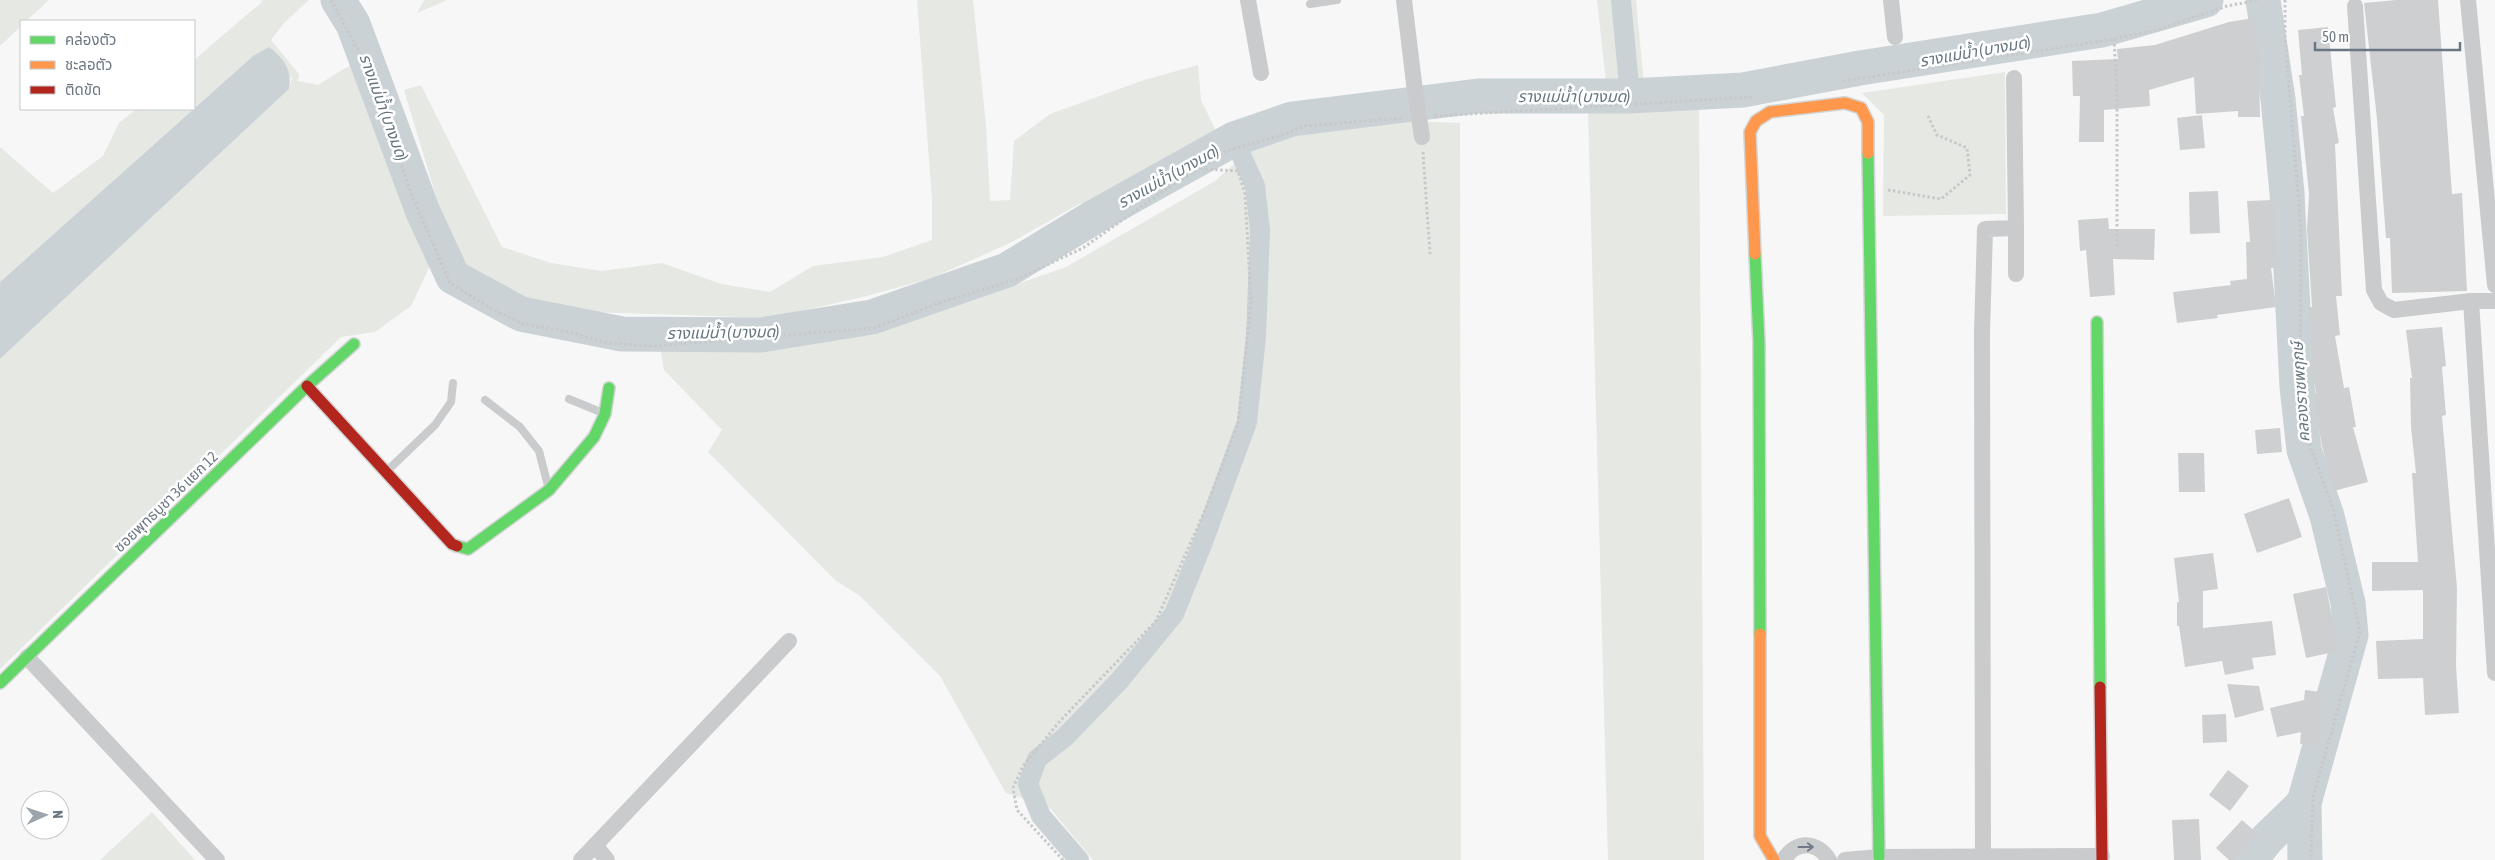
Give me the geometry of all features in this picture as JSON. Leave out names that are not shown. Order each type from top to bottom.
[{"type":"street","points":[[1248,0],[1261,73]]},
{"type":"street","points":[[1404,0],[1422,137]]},
{"type":"street","points":[[1891,0],[1895,36]]},
{"type":"street","points":[[2468,0],[2495,285]]},
{"type":"street","points":[[2356,6],[2374,290],[2381,304],[2394,310],[2472,301],[2495,301]]},
{"type":"street","points":[[2014,78],[2016,274]]},
{"type":"street","points":[[1774,860],[1760,836],[1759,343],[1750,132],[1756,120],[1770,112],[1845,103],[1861,108],[1868,122],[1879,857]]},
{"type":"street","points":[[1983,859],[1982,333],[1985,229],[2016,228]]},
{"type":"street","points":[[2472,301],[2495,673]]},
{"type":"street","points":[[1845,860],[1879,857],[1983,859],[2102,858],[2097,322]]},
{"type":"street","name":"ซอยพุทธบูชา 36 แยก 12","points":[[0,683],[307,386],[354,344]]},
{"type":"street","points":[[307,386],[452,544],[468,549],[549,490],[594,437],[605,414],[609,388]]},
{"type":"street","points":[[581,860],[789,640]]},
{"type":"street","points":[[27,657],[217,860]]},
{"type":"street","points":[[595,845],[607,860]]},
{"type":"street","points":[[1784,860],[1790,852],[1804,845],[1820,849],[1829,860]]},
{"type":"lane","points":[[1310,4],[1337,0]]},
{"type":"lane","points":[[386,472],[435,425],[451,402],[453,383]]},
{"type":"lane","points":[[569,399],[605,414]]},
{"type":"lane","points":[[485,400],[520,427],[539,451],[549,490]]},
{"type":"path","points":[[331,0],[367,66],[413,198],[450,283],[492,309],[523,324],[570,332],[607,343],[654,346],[874,328],[939,303],[1017,280],[1083,248],[1159,194],[1228,151],[1305,126],[1406,118]]},
{"type":"path","points":[[1842,81],[2114,40],[2157,30],[2243,2],[2260,0]]},
{"type":"path","points":[[2285,0],[2285,38],[2301,230],[2300,393],[2312,449],[2333,508],[2360,632],[2313,797],[2311,860]]},
{"type":"path","points":[[2114,40],[2117,89],[2117,246]]},
{"type":"path","points":[[1431,116],[1757,96]]},
{"type":"path","points":[[1868,190],[1890,190],[1941,199],[1970,175],[1967,148],[1937,135],[1928,116]]},
{"type":"path","points":[[1422,137],[1430,254]]},
{"type":"path","points":[[1063,860],[1018,810],[1013,788],[1023,766],[1060,721],[1156,621],[1206,508],[1238,423],[1251,302],[1245,194],[1238,172],[1201,169]]},
{"type":"shaded area","points":[[0,0],[49,0],[27,20],[20,20],[20,27],[0,46]]},
{"type":"shaded area","points":[[261,0],[309,0],[284,23],[271,40],[299,74],[298,81],[318,85],[355,62],[397,171],[405,204],[430,266],[411,306],[375,332],[341,337],[0,669],[0,359],[289,89],[292,78],[253,56],[195,108],[195,59],[262,2]]},
{"type":"shaded area","points":[[424,0],[447,0],[417,13]]},
{"type":"shaded area","points":[[917,0],[973,0],[986,125],[990,201],[1010,200],[1014,141],[1050,114],[1144,80],[1198,65],[1201,100],[1217,133],[1103,201],[1079,204],[1012,242],[932,278],[863,297],[770,318],[560,311],[475,279],[450,243],[404,90],[421,85],[502,247],[551,263],[602,271],[662,263],[721,284],[770,292],[813,266],[883,257],[932,240],[932,200]]},
{"type":"shaded area","points":[[1597,0],[1636,0],[1644,85],[1606,83]]},
{"type":"shaded area","points":[[269,47],[279,55],[286,65],[290,76],[289,89],[0,359],[0,282],[193,110],[195,110],[195,108],[253,56]]},
{"type":"shaded area","points":[[2005,72],[2006,214],[1883,216],[1884,115],[1862,93]]},
{"type":"shaded area","points":[[1699,105],[1704,860],[1608,860],[1588,110]]},
{"type":"shaded area","points":[[135,110],[193,110],[0,282],[0,147],[53,193],[103,156],[119,123]]},
{"type":"shaded area","points":[[1406,121],[1460,123],[1461,860],[1093,860],[1048,806],[1006,793],[940,676],[860,596],[835,580],[708,452],[722,430],[664,370],[659,341],[693,348],[877,333],[1066,267],[1215,181],[1249,151],[1313,130]]},
{"type":"shaded area","points":[[152,812],[195,860],[100,860]]},
{"type":"building","points":[[2396,0],[2438,0],[2452,194],[2462,193],[2467,291],[2392,293],[2390,238],[2386,238],[2377,119],[2364,3]]},
{"type":"building","points":[[2254,18],[2261,68],[2259,68],[2260,117],[2238,117],[2238,111],[2196,114],[2194,77],[2149,90],[2150,106],[2104,110],[2104,142],[2079,142],[2080,96],[2073,96],[2072,61],[2118,59],[2117,49],[2155,45],[2229,22]]},
{"type":"building","points":[[2328,27],[2336,107],[2333,108],[2339,143],[2335,144],[2342,296],[2336,296],[2340,335],[2335,336],[2344,388],[2349,387],[2356,427],[2353,427],[2368,482],[2334,491],[2322,446],[2313,394],[2316,393],[2310,362],[2313,361],[2308,307],[2312,307],[2307,229],[2309,194],[2301,116],[2304,116],[2299,75],[2302,75],[2298,30]]},
{"type":"building","points":[[2202,115],[2205,148],[2180,150],[2177,118]]},
{"type":"building","points":[[2218,191],[2220,233],[2190,234],[2189,192]]},
{"type":"building","points":[[2274,200],[2278,268],[2271,268],[2276,307],[2217,315],[2218,318],[2177,323],[2173,292],[2231,285],[2230,281],[2247,279],[2246,242],[2250,242],[2247,201]]},
{"type":"building","points":[[2108,218],[2109,229],[2155,229],[2154,260],[2113,259],[2115,295],[2090,297],[2086,250],[2080,251],[2078,220]]},
{"type":"building","points":[[2442,327],[2446,366],[2442,367],[2446,415],[2442,416],[2457,588],[2456,665],[2459,713],[2425,715],[2423,678],[2378,679],[2376,641],[2423,639],[2423,590],[2372,591],[2372,562],[2418,562],[2412,473],[2416,473],[2411,427],[2410,378],[2412,378],[2406,330]]},
{"type":"building","points":[[2280,428],[2282,452],[2257,454],[2255,430]]},
{"type":"building","points":[[2178,453],[2204,453],[2205,492],[2179,492]]},
{"type":"building","points":[[2289,498],[2302,537],[2257,553],[2244,514]]},
{"type":"building","points":[[2213,553],[2218,589],[2203,591],[2203,628],[2272,621],[2276,655],[2252,658],[2254,669],[2225,675],[2222,661],[2185,667],[2179,626],[2177,626],[2177,602],[2179,602],[2174,558]]},
{"type":"building","points":[[2326,587],[2339,651],[2306,658],[2293,594]]},
{"type":"building","points":[[2227,684],[2259,686],[2264,710],[2235,718]]},
{"type":"building","points":[[2305,690],[2323,692],[2318,745],[2300,744],[2301,732],[2277,737],[2270,708],[2304,700]]},
{"type":"building","points":[[2226,714],[2227,742],[2203,743],[2202,715]]},
{"type":"building","points":[[2228,770],[2249,786],[2230,811],[2209,795]]},
{"type":"building","points":[[2199,819],[2201,860],[2174,860],[2172,820]]},
{"type":"building","points":[[2242,820],[2258,834],[2234,860],[2229,860],[2216,848]]},
{"type":"waterway","name":"รางแม่น้ำ (บางมด)","points":[[338,0],[353,24],[423,212],[453,277],[521,314],[622,334],[761,335],[872,317],[1007,270],[1094,217],[1234,139],[1292,119],[1478,96],[1630,96],[1743,90],[1860,68],[2102,30],[2206,0]]},
{"type":"waterway","points":[[1621,0],[1630,96]]},
{"type":"waterway","points":[[2145,0],[2147,17]]},
{"type":"waterway","name":"คลองราชพฤกษ์","points":[[2263,0],[2278,99],[2287,193],[2297,387],[2304,450],[2327,516],[2348,603],[2351,635],[2304,803],[2305,860]]},
{"type":"waterway","points":[[1079,860],[1041,816],[1028,784],[1037,759],[1065,737],[1120,680],[1174,614],[1203,542],[1247,422],[1256,337],[1260,230],[1255,186],[1234,139]]},
{"type":"waterway","name":"คลองราชพฤกษ์","points":[[2250,860],[2267,839],[2304,803]]},
{"type":"traffic: fast","points":[[1868,153],[1879,857]]},
{"type":"traffic: fast","points":[[1755,254],[1759,343],[1760,634]]},
{"type":"traffic: fast","points":[[2097,322],[2100,687]]},
{"type":"traffic: fast","points":[[0,683],[307,386],[354,344]]},
{"type":"traffic: fast","points":[[457,546],[468,549],[549,490],[594,437],[605,414],[609,388]]},
{"type":"traffic: slow","points":[[1755,254],[1750,132],[1756,121],[1770,112],[1845,103],[1861,108],[1868,122],[1868,153]]},
{"type":"traffic: slow","points":[[1760,634],[1760,836],[1774,860]]},
{"type":"traffic: jam","points":[[307,386],[452,544],[457,546]]},
{"type":"traffic: jam","points":[[2100,687],[2102,860]]}]
